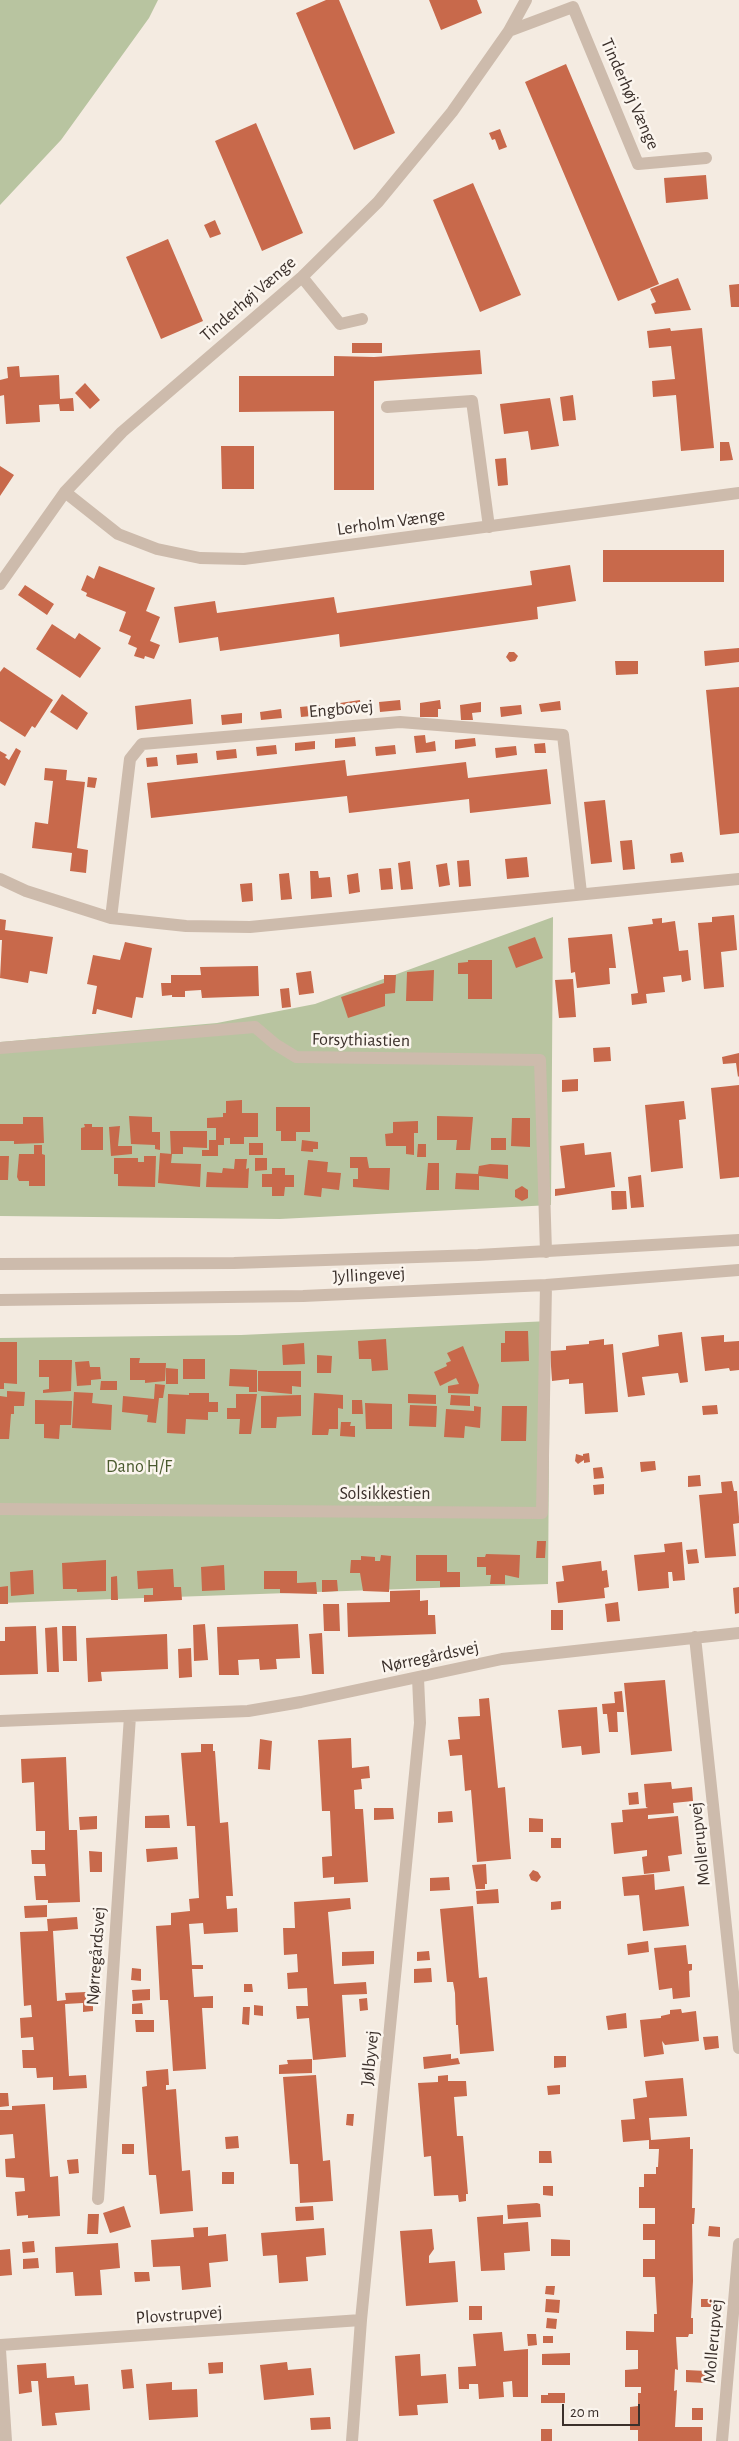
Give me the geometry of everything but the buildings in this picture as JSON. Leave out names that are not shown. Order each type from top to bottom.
[{"type":"street","name":"Tinderhøj Vænge","points":[[0,584],[65,492],[122,432],[302,277],[378,202],[452,112],[509,31],[526,0]]},
{"type":"street","name":"Tinderhøj Vænge","points":[[509,31],[570,4],[638,164],[706,158]]},
{"type":"street","points":[[302,277],[340,324],[362,319]]},
{"type":"street","points":[[387,407],[472,401],[489,527]]},
{"type":"street","name":"Lerholm Vænge","points":[[65,492],[118,534],[157,549],[200,558],[244,559],[739,493]]},
{"type":"street","name":"Engbovej","points":[[111,918],[130,760],[142,744],[400,722],[563,735],[581,893]]},
{"type":"street","points":[[0,879],[26,891],[111,918],[186,926],[250,927],[581,893],[739,879]]},
{"type":"street","name":"Forsythiastien","points":[[0,1048],[255,1026],[275,1044],[296,1057],[540,1060],[546,1252]]},
{"type":"street","name":"Jyllingevej","points":[[0,1264],[234,1264],[546,1252],[739,1240]]},
{"type":"street","name":"Jyllingevej","points":[[0,1300],[303,1296],[546,1285],[739,1270]]},
{"type":"street","name":"Solsikkestien","points":[[0,1509],[542,1513],[546,1285]]},
{"type":"street","name":"Nørregårdsvej","points":[[0,1721],[248,1710],[301,1702],[502,1659],[739,1633]]},
{"type":"street","name":"Mollerupvej","points":[[695,1637],[739,2048]]},
{"type":"street","name":"Jølbyvej","points":[[352,2441],[361,2320],[420,1723],[418,1678]]},
{"type":"street","name":"Nørregårdsvej","points":[[98,2199],[130,1716]]},
{"type":"street","name":"Mollerupvej","points":[[722,2441],[739,2244]]},
{"type":"street","name":"Plovstrupvej","points":[[0,2345],[361,2320]]},
{"type":"street","points":[[0,2350],[6,2441]]},
{"type":"green space","points":[[0,0],[158,0],[149,18],[61,140],[0,205]]},
{"type":"green space","points":[[553,917],[551,1205],[280,1219],[0,1216],[0,1042],[217,1023],[315,1004]]},
{"type":"green space","name":"Dano H/F","points":[[550,1321],[548,1584],[0,1603],[0,1338],[241,1335]]}]
